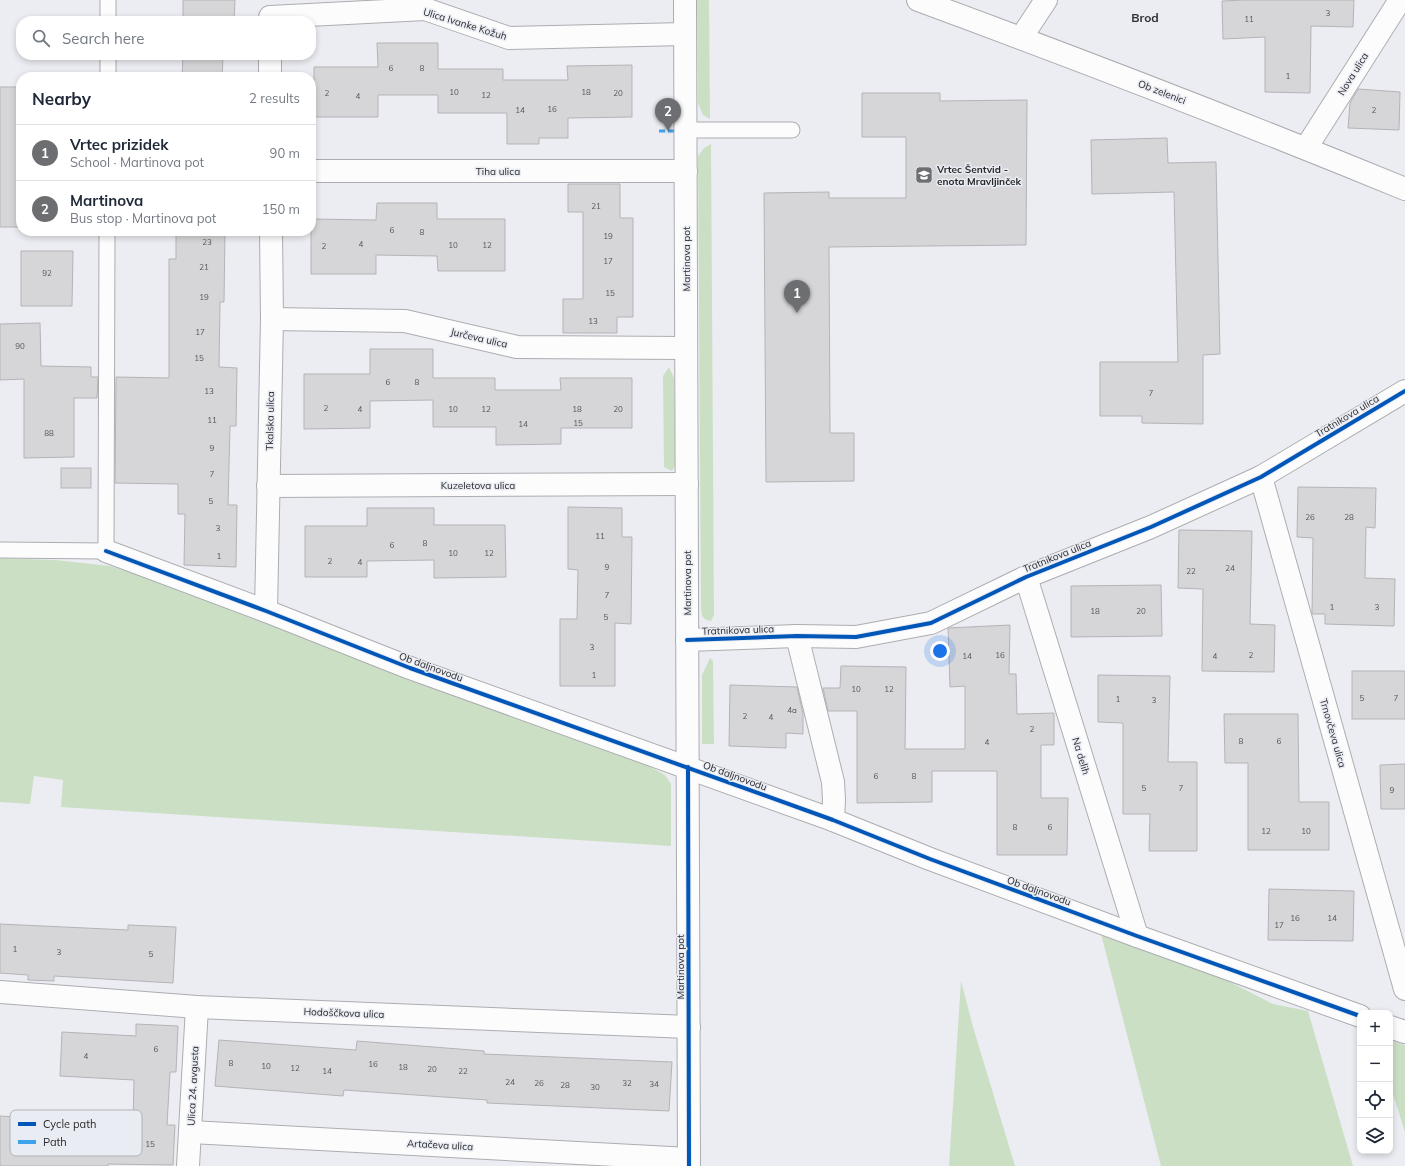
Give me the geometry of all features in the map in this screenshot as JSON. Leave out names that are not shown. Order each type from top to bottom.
[{"type":"street","name":"Martinova pot","points":[[685,0],[689,1162]]},
{"type":"street","name":"Ob zelenici","points":[[918,0],[1021,38],[1306,148],[1405,189]]},
{"type":"street","points":[[1021,38],[1046,0]]},
{"type":"street","name":"Nova ulica","points":[[1306,148],[1400,0]]},
{"type":"street","name":"Ulica Ivanke Kožuh","points":[[270,12],[425,9],[509,38],[685,34]]},
{"type":"street","points":[[270,60],[270,72]]},
{"type":"street","name":"Tiha ulica","points":[[316,171],[686,172]]},
{"type":"street","name":"Tkalska ulica","points":[[266,611],[272,319],[271,236]]},
{"type":"street","name":"Jurčeva ulica","points":[[272,319],[405,321],[517,347],[686,348]]},
{"type":"street","name":"Tratnikova ulica","points":[[687,640],[797,636],[856,637],[931,623],[1026,577],[1151,527],[1260,477],[1405,391]]},
{"type":"street","name":"Trnovčeva ulica","points":[[1260,477],[1405,989]]},
{"type":"street","name":"Kuzeletova ulica","points":[[268,486],[687,484]]},
{"type":"street","name":"Ob daljnovodu","points":[[106,551],[266,611],[410,668],[833,820],[930,859],[1137,936],[1357,1015]]},
{"type":"street","name":"Na delih","points":[[1026,577],[1137,936]]},
{"type":"street","points":[[797,636],[832,782],[834,800],[833,820]]},
{"type":"street","name":"Hodoščkova ulica","points":[[0,992],[197,1007],[689,1027]]},
{"type":"street","name":"Ulica 24. avgusta","points":[[188,1166],[197,1007]]},
{"type":"street","points":[[1393,1028],[1405,1032]]},
{"type":"street","name":"Artačeva ulica","points":[[191,1132],[689,1162]]},
{"type":"lane","points":[[108,0],[108,16]]},
{"type":"lane","points":[[108,60],[108,72]]},
{"type":"lane","points":[[685,130],[792,130]]},
{"type":"lane","points":[[0,550],[106,551],[107,236]]},
{"type":"green space","points":[[697,0],[709,0],[710,119],[703,115],[698,103]]},
{"type":"green space","points":[[711,144],[714,615],[711,621],[706,620],[702,616],[701,608],[698,156],[704,148]]},
{"type":"green space","points":[[669,367],[674,378],[676,455],[675,466],[672,471],[664,467],[663,376]]},
{"type":"green space","points":[[0,558],[55,560],[110,566],[164,582],[632,757],[665,775],[671,784],[671,846],[61,807],[63,780],[34,776],[30,804],[0,802]]},
{"type":"green space","points":[[710,658],[713,661],[714,744],[702,744],[702,675]]},
{"type":"green space","points":[[1101,934],[1220,977],[1273,1004],[1308,1011],[1353,1166],[1161,1166]]},
{"type":"green space","points":[[961,981],[973,1027],[1015,1166],[949,1166]]},
{"type":"green space","points":[[1393,1041],[1405,1045],[1405,1132],[1393,1094]]},
{"type":"building","points":[[183,0],[235,0],[234,16],[183,16]]},
{"type":"building","points":[[1354,0],[1353,27],[1311,26],[1310,93],[1265,92],[1265,37],[1223,39],[1222,1]]},
{"type":"building","points":[[377,43],[438,43],[438,69],[503,69],[503,80],[568,80],[567,66],[632,65],[632,117],[568,118],[568,138],[539,138],[539,144],[507,144],[507,113],[438,113],[438,95],[378,95],[378,117],[316,117],[316,72],[314,72],[314,67],[378,67]]},
{"type":"building","points":[[183,60],[223,60],[222,72],[182,72]]},
{"type":"building","points":[[0,87],[16,87],[16,227],[0,227]]},
{"type":"building","points":[[1358,89],[1400,92],[1399,130],[1348,128],[1350,103]]},
{"type":"building","points":[[862,93],[940,93],[940,101],[1027,100],[1026,245],[829,247],[830,433],[854,433],[854,481],[766,482],[764,193],[829,192],[829,198],[906,198],[906,137],[862,137]]},
{"type":"building","points":[[1167,138],[1168,163],[1216,162],[1220,354],[1203,355],[1203,424],[1142,423],[1142,416],[1100,416],[1100,362],[1178,362],[1174,192],[1092,194],[1091,140]]},
{"type":"building","points":[[568,184],[620,184],[620,218],[633,218],[633,317],[617,317],[617,333],[563,333],[563,299],[583,299],[583,212],[568,212]]},
{"type":"building","points":[[377,203],[437,203],[437,219],[505,219],[505,271],[438,271],[437,256],[376,255],[376,274],[311,274],[311,236],[316,236],[316,219],[376,220]]},
{"type":"building","points":[[176,236],[225,236],[224,302],[220,302],[219,367],[237,368],[236,426],[230,426],[228,505],[237,505],[236,567],[184,565],[185,514],[178,514],[178,484],[115,483],[116,377],[169,378],[169,259],[176,259]]},
{"type":"building","points":[[21,251],[73,251],[72,306],[21,306]]},
{"type":"building","points":[[40,323],[41,366],[91,367],[91,377],[98,377],[97,398],[74,398],[74,457],[24,458],[24,379],[0,380],[0,324]]},
{"type":"building","points":[[370,349],[433,349],[433,378],[495,378],[495,390],[561,390],[560,378],[632,378],[632,428],[561,428],[561,444],[496,445],[496,427],[433,427],[433,400],[370,401],[370,428],[304,429],[304,374],[370,374]]},
{"type":"building","points":[[61,468],[91,468],[91,488],[61,488]]},
{"type":"building","points":[[1298,487],[1376,488],[1375,528],[1366,527],[1365,578],[1395,579],[1394,626],[1325,624],[1325,614],[1312,614],[1313,538],[1297,537]]},
{"type":"building","points":[[568,507],[622,508],[622,537],[632,537],[631,624],[615,623],[615,686],[560,686],[560,619],[577,619],[578,570],[568,569]]},
{"type":"building","points":[[367,508],[434,508],[434,525],[505,525],[506,577],[434,578],[434,560],[367,561],[367,577],[305,577],[305,526],[367,526]]},
{"type":"building","points":[[1179,530],[1252,531],[1250,624],[1275,625],[1274,672],[1202,671],[1203,589],[1178,588]]},
{"type":"building","points":[[1161,585],[1162,636],[1071,637],[1071,586]]},
{"type":"building","points":[[1010,625],[1009,674],[1016,674],[1017,714],[1054,713],[1054,745],[1041,745],[1041,798],[1068,798],[1067,855],[997,855],[997,771],[932,771],[932,802],[857,803],[857,711],[828,711],[823,688],[840,688],[841,666],[906,667],[905,749],[965,749],[965,686],[950,687],[948,628]]},
{"type":"building","points":[[1352,671],[1405,671],[1405,719],[1352,719]]},
{"type":"building","points":[[1098,675],[1170,676],[1168,762],[1197,762],[1197,851],[1149,851],[1150,814],[1123,814],[1123,723],[1098,722]]},
{"type":"building","points":[[730,685],[797,687],[803,714],[803,734],[786,733],[786,748],[729,746]]},
{"type":"building","points":[[1224,714],[1298,714],[1299,802],[1329,802],[1329,850],[1248,850],[1248,763],[1225,763]]},
{"type":"building","points":[[1405,764],[1405,809],[1381,809],[1380,765]]},
{"type":"building","points":[[1269,889],[1354,891],[1353,941],[1268,940]]},
{"type":"building","points":[[0,924],[128,930],[128,925],[176,927],[173,983],[54,976],[54,981],[28,980],[28,975],[0,973]]},
{"type":"building","points":[[136,1024],[178,1026],[176,1072],[170,1072],[167,1125],[175,1125],[173,1165],[108,1164],[108,1166],[0,1166],[0,1116],[10,1117],[10,1156],[142,1156],[142,1110],[133,1110],[134,1080],[60,1076],[62,1032],[136,1036]]},
{"type":"building","points":[[219,1040],[356,1050],[357,1041],[484,1051],[484,1054],[672,1062],[669,1111],[487,1103],[487,1100],[344,1090],[343,1096],[215,1086]]},
{"type":"marked path","points":[[659,131],[674,131]]},
{"type":"cycle path","points":[[687,640],[797,636],[856,637],[931,623],[1026,577],[1151,527],[1261,477],[1405,391]]},
{"type":"cycle path","points":[[106,551],[266,611],[410,668],[833,820],[930,859],[1137,936],[1357,1015]]},
{"type":"cycle path","points":[[688,767],[689,1166]]},
{"type":"place","name":"Martinova","points":[[668,131]]},
{"type":"place","name":"Vrtec Šentvid - enota Mravljinček","points":[[924,175]]},
{"type":"place","name":"Vrtec prizidek","points":[[797,313]]},
{"type":"district","name":"Brod","points":[[1145,17]]}]
